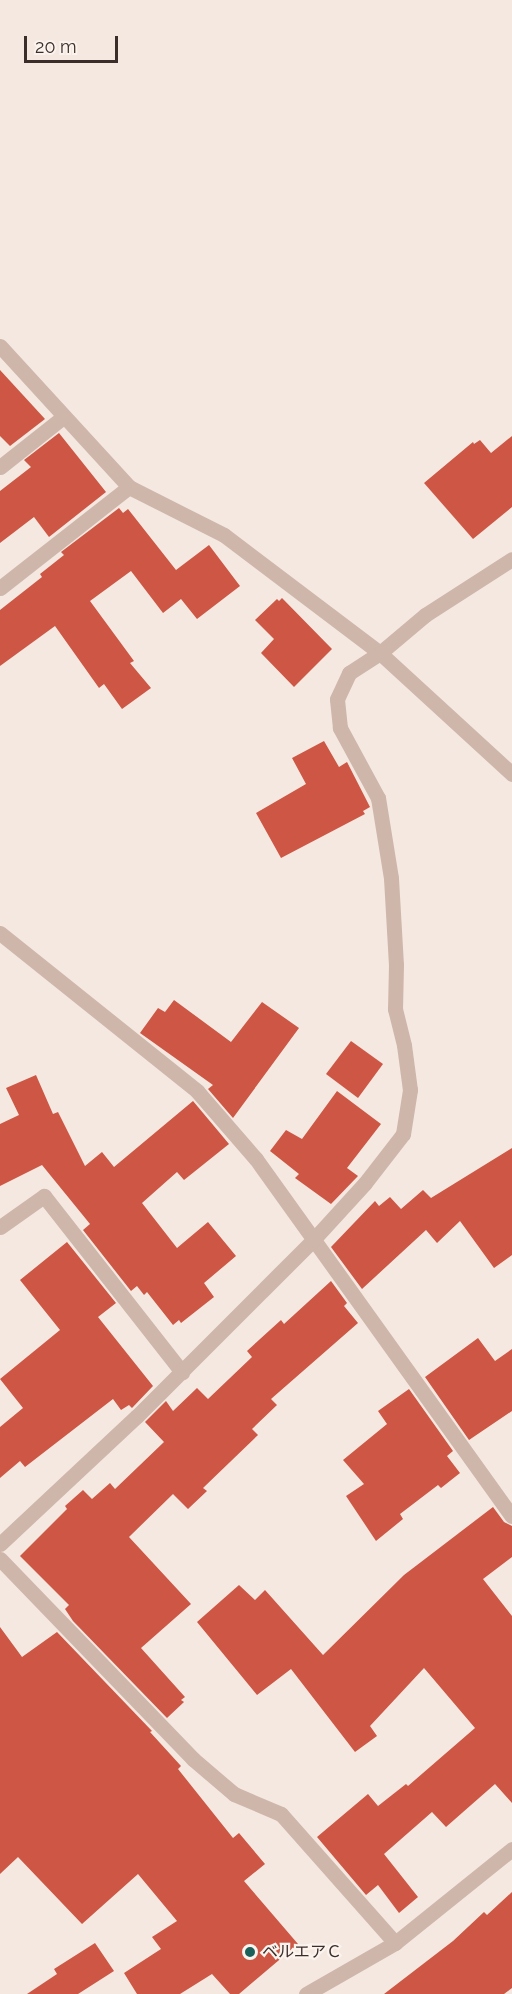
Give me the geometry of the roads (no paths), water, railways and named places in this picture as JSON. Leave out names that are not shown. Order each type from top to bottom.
[{"type":"street","points":[[0,346],[129,487],[224,535],[380,653],[512,774]]},
{"type":"street","points":[[0,467],[63,417]]},
{"type":"street","points":[[0,588],[129,487]]},
{"type":"street","points":[[0,1544],[182,1372],[313,1240],[365,1183],[403,1134],[410,1090],[404,1045],[395,1010],[396,965],[391,878],[378,798],[340,728],[337,699],[350,673],[380,653],[425,615],[512,559]]},
{"type":"street","points":[[0,933],[197,1091],[256,1159],[512,1516]]},
{"type":"street","points":[[0,1227],[44,1196],[182,1372]]},
{"type":"street","points":[[0,1559],[193,1759],[234,1794],[281,1814],[395,1943]]},
{"type":"street","points":[[306,1994],[395,1943],[512,1849]]},
{"type":"place","name":"ベルエアＣ","points":[[250,1952]]}]
